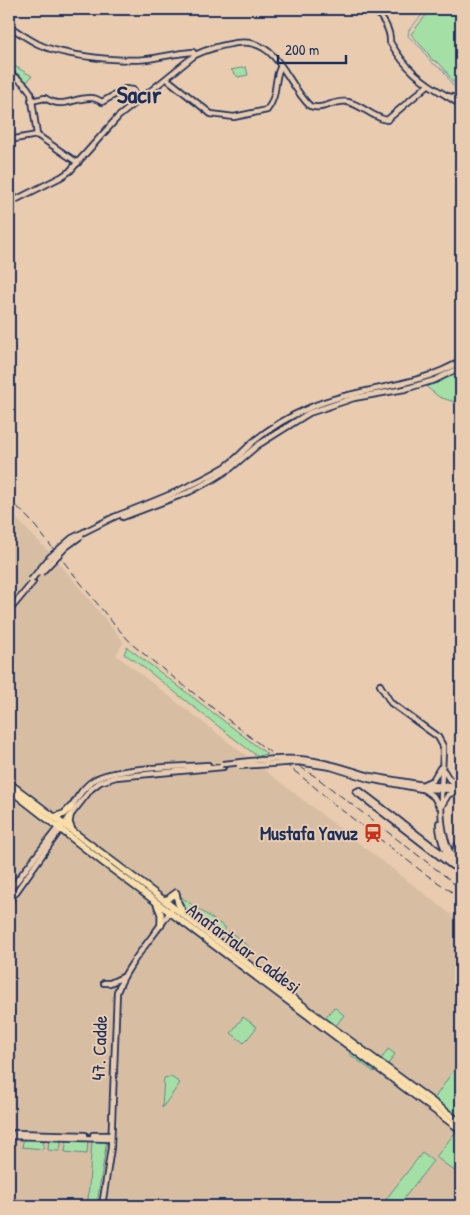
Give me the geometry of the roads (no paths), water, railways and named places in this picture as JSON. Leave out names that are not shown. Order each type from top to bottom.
[{"type":"main road","name":"Anafartalar Caddesi","points":[[9,782],[54,817],[61,826]]},
{"type":"main road","name":"Anafartalar Caddesi","points":[[9,789],[164,900],[172,910],[461,1130]]},
{"type":"main road","points":[[54,817],[64,814],[71,808]]},
{"type":"main road","points":[[57,836],[72,834],[69,823],[70,816]]},
{"type":"main road","name":"Anafartalar Caddesi","points":[[72,834],[156,902],[184,914],[461,1123]]},
{"type":"main road","points":[[164,900],[176,893],[178,903],[184,914]]},
{"type":"main road","points":[[156,902],[161,914],[161,925]]},
{"type":"street","points":[[374,9],[385,23],[391,38],[390,42],[406,66],[428,85],[461,104]]},
{"type":"street","points":[[9,26],[38,44],[74,53],[120,59],[147,59],[184,52],[193,52],[195,55]]},
{"type":"street","points":[[9,203],[61,177],[78,163],[118,117],[195,55],[205,50],[249,42],[258,44],[267,49],[310,106],[318,108],[337,102],[349,102],[387,120],[428,85]]},
{"type":"street","points":[[184,52],[188,59],[187,62]]},
{"type":"street","points":[[167,79],[211,114],[234,117],[267,110],[275,95],[277,71],[280,66]]},
{"type":"street","points":[[9,73],[16,77],[31,93],[37,135]]},
{"type":"street","points":[[31,101],[45,98],[51,102],[69,104],[93,98],[102,102],[125,89],[133,90],[140,100]]},
{"type":"street","points":[[447,96],[461,99]]},
{"type":"street","points":[[9,140],[37,135],[78,163]]},
{"type":"street","points":[[9,606],[77,538],[114,519],[194,485],[228,465],[254,441],[286,419],[307,409],[352,393],[409,383],[461,361]]},
{"type":"street","points":[[114,519],[188,492],[212,480],[231,468],[265,440],[309,413],[354,398],[405,389],[435,380],[461,367]]},
{"type":"street","points":[[9,611],[32,581]]},
{"type":"street","points":[[380,685],[391,703],[438,737],[442,768],[438,829],[455,862],[460,867]]},
{"type":"street","points":[[9,902],[57,836],[71,808],[84,788],[104,774],[298,762],[422,787],[461,788]]},
{"type":"street","points":[[9,891],[91,789],[105,780],[222,766]]},
{"type":"street","points":[[422,787],[433,780],[442,768]]},
{"type":"street","points":[[442,768],[449,779],[461,788]]},
{"type":"street","points":[[422,787],[434,797],[440,806]]},
{"type":"street","points":[[440,806],[448,795],[461,788]]},
{"type":"street","points":[[359,790],[460,867],[356,792],[359,790]]},
{"type":"street","points":[[446,845],[450,859]]},
{"type":"street","points":[[434,849],[446,845],[459,846],[455,852],[461,856]]},
{"type":"street","name":"47. Cadde","points":[[102,1206],[111,1137],[116,996],[120,983],[172,910]]},
{"type":"street","points":[[104,983],[110,983],[125,976]]},
{"type":"street","points":[[9,1134],[111,1137]]},
{"type":"waterway","points":[[427,9],[409,30],[408,36],[422,49],[431,62],[443,70],[453,86],[461,88]]},
{"type":"railway","points":[[9,498],[31,521],[112,622],[134,646],[311,784],[335,805],[424,873],[461,898]]},
{"type":"railway","points":[[299,766],[449,879],[461,891]]},
{"type":"place","name":"Mustafa Yavuz","points":[[373,833]]},
{"type":"district","name":"Sacır","points":[[139,95]]}]
